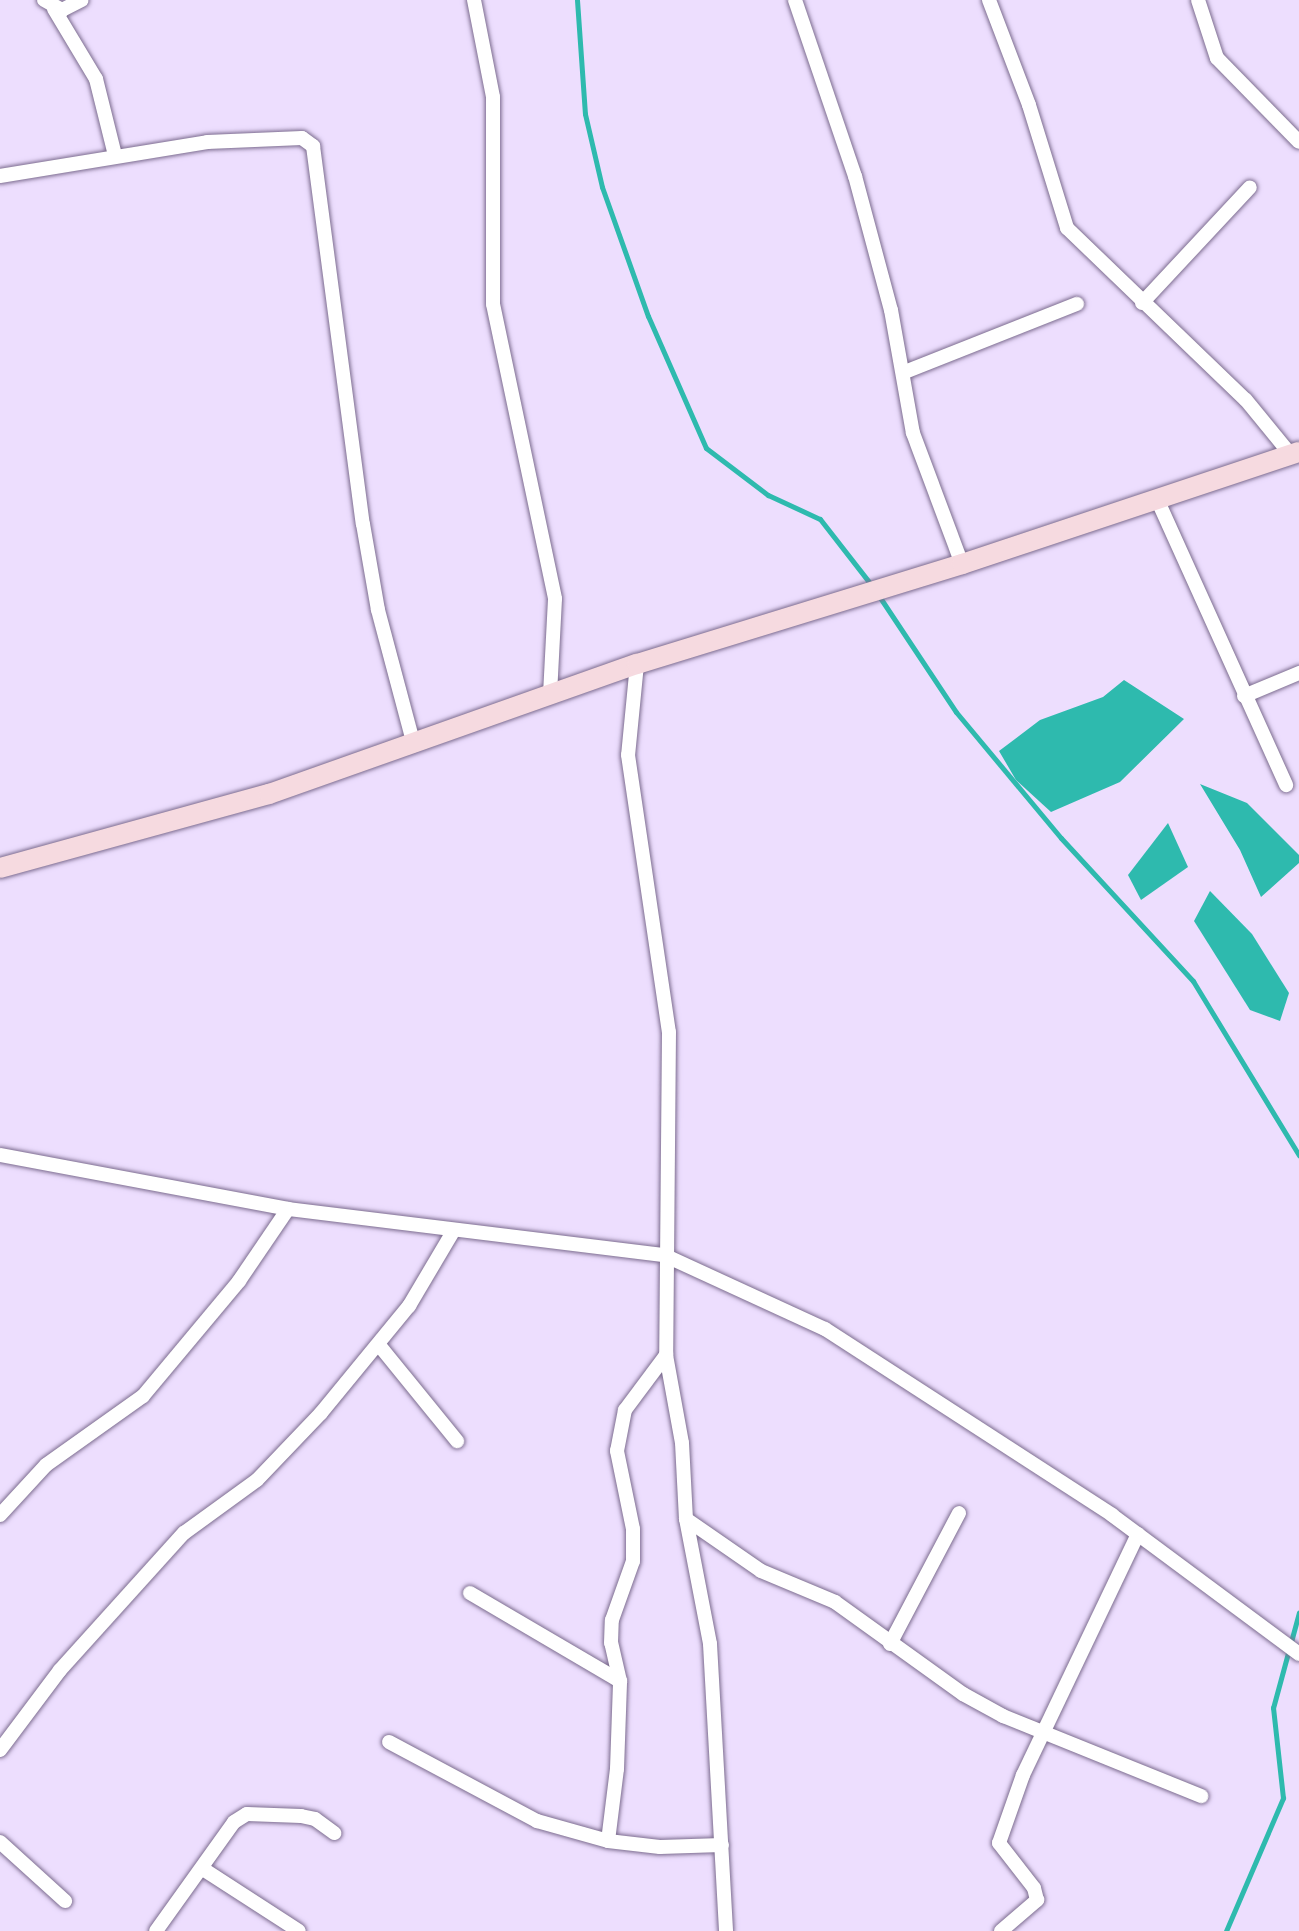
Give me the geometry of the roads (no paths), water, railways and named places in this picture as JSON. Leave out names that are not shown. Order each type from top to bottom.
[{"type":"main road","points":[[0,868],[269,794],[637,664],[962,564],[1295,453]]},
{"type":"street","points":[[49,4],[62,10],[82,0]]},
{"type":"street","points":[[474,0],[493,97],[493,304],[555,598],[550,696]]},
{"type":"street","points":[[796,0],[855,176],[905,372],[913,433],[962,564]]},
{"type":"street","points":[[989,0],[1029,105],[1067,228],[1246,400],[1295,453]]},
{"type":"street","points":[[1198,0],[1217,58],[1299,142]]},
{"type":"street","points":[[49,4],[96,79],[115,155]]},
{"type":"street","points":[[0,176],[115,155],[268,136],[302,138],[314,146],[362,524],[378,610],[414,745]]},
{"type":"street","points":[[1142,303],[1250,187]]},
{"type":"street","points":[[905,372],[1077,304]]},
{"type":"street","points":[[1157,499],[1286,785]]},
{"type":"street","points":[[637,664],[628,755],[669,1032],[666,1355],[682,1444],[686,1519],[710,1644],[726,1931]]},
{"type":"street","points":[[1244,696],[1299,673]]},
{"type":"street","points":[[0,1154],[288,1209],[664,1255],[824,1329],[1138,1534],[1296,1652]]},
{"type":"street","points":[[0,1515],[46,1465],[142,1396],[238,1282],[288,1209]]},
{"type":"street","points":[[0,1750],[60,1670],[184,1533],[257,1480],[379,1345],[409,1306],[454,1230]]},
{"type":"street","points":[[379,1345],[457,1441]]},
{"type":"street","points":[[608,1841],[617,1770],[620,1681],[611,1630],[633,1562],[617,1451],[624,1410],[666,1355]]},
{"type":"street","points":[[890,1644],[959,1513]]},
{"type":"street","points":[[686,1519],[761,1571],[835,1602],[962,1694],[1042,1734],[1202,1796]]},
{"type":"street","points":[[1001,1931],[1037,1900],[1034,1888],[1000,1844],[1042,1734],[1138,1534]]},
{"type":"street","points":[[470,1593],[620,1681]]},
{"type":"street","points":[[389,1742],[537,1821],[608,1841],[660,1847],[722,1844]]},
{"type":"street","points":[[156,1931],[234,1822],[247,1814],[315,1819],[334,1833]]},
{"type":"street","points":[[0,1842],[64,1901]]},
{"type":"street","points":[[203,1869],[298,1931]]},
{"type":"waterway","points":[[577,0],[585,114],[602,187],[648,316],[706,448],[768,495],[820,519],[873,587]]},
{"type":"waterway","points":[[879,596],[956,712],[1061,838],[1193,981],[1299,1155]]},
{"type":"waterway","points":[[1226,1931],[1283,1798],[1273,1708],[1299,1612]]}]
